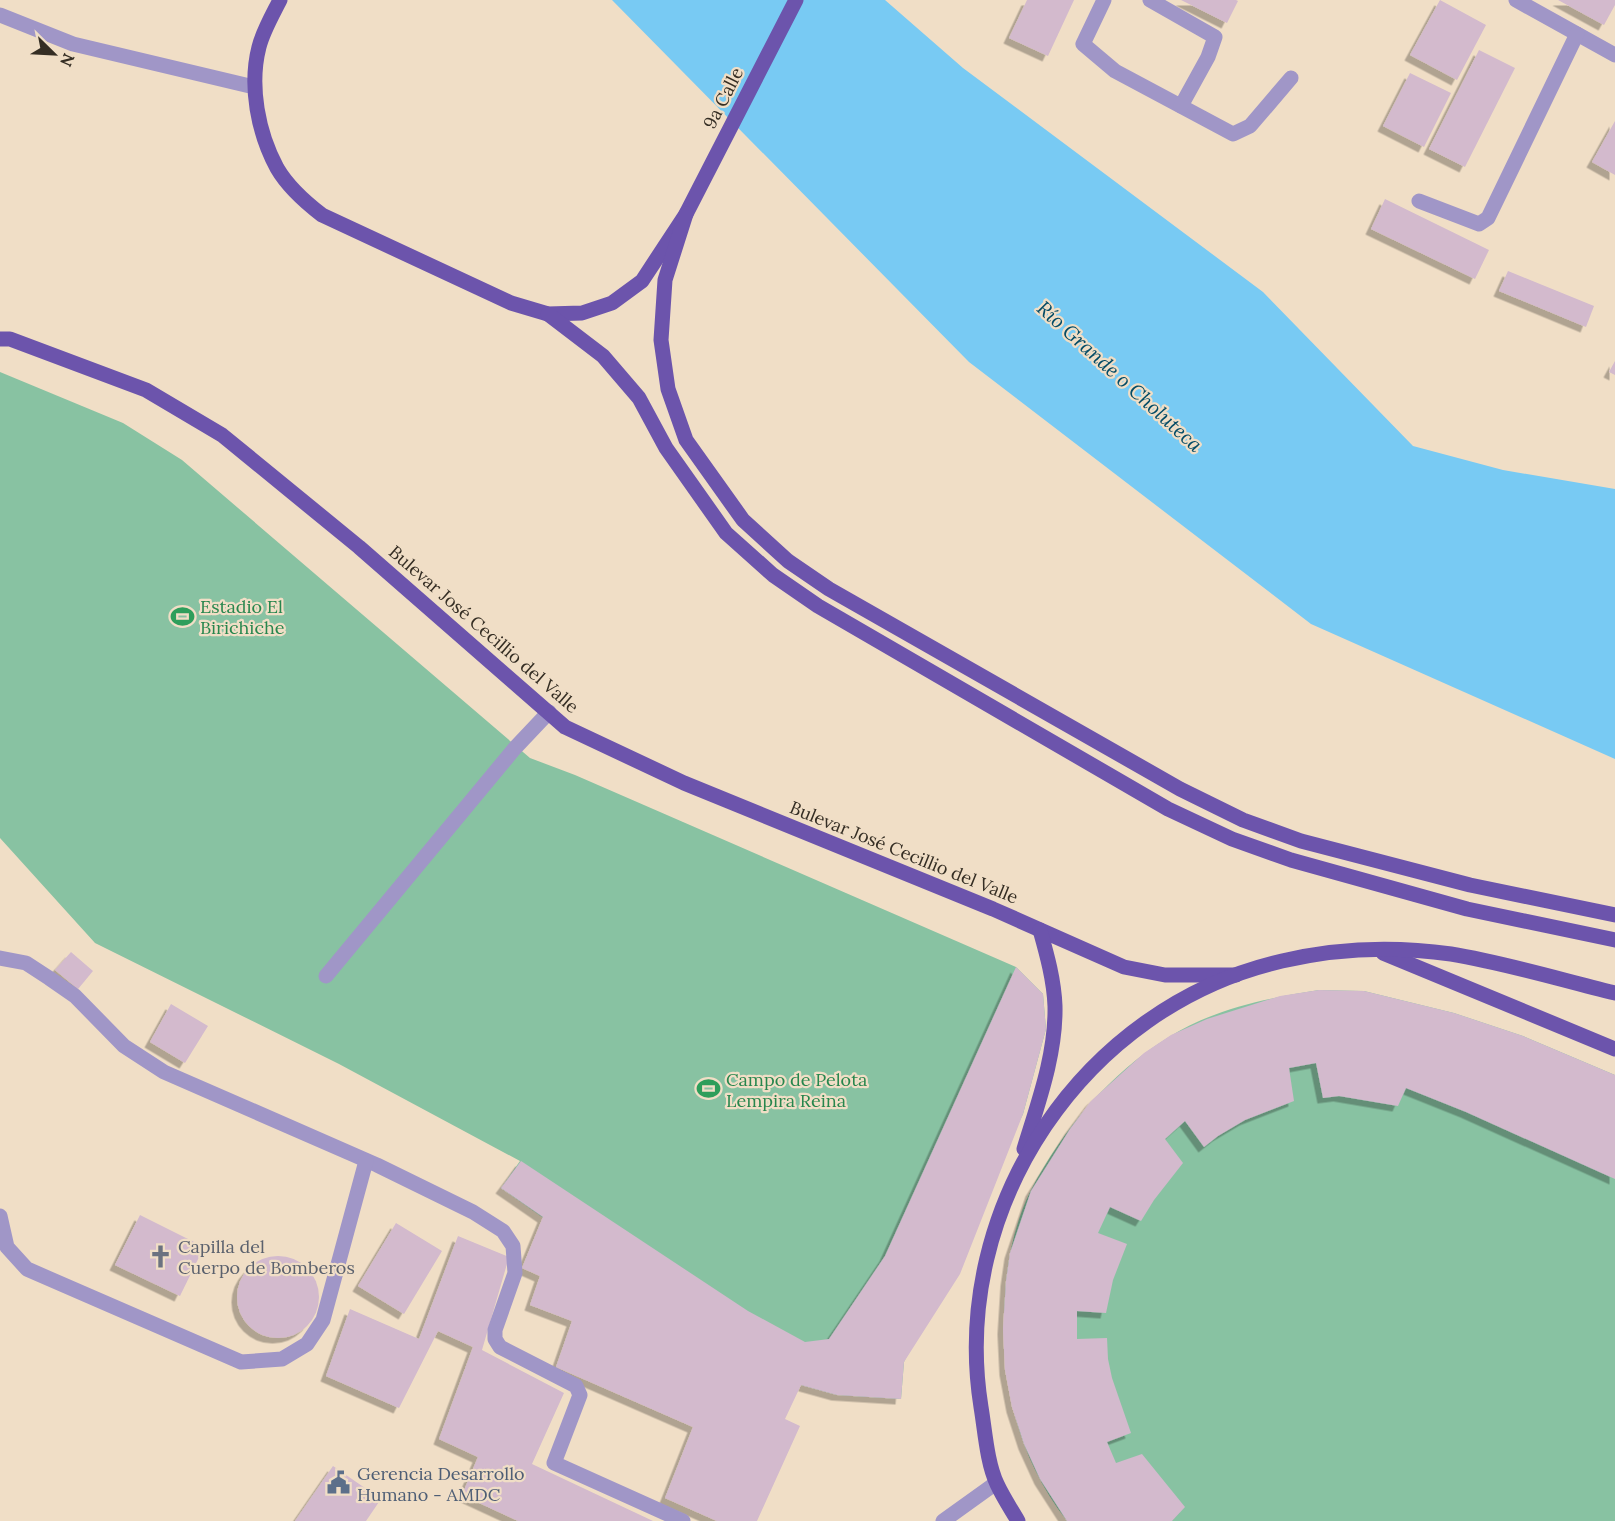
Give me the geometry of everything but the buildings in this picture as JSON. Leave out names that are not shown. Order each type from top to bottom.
[{"type":"main road","name":"9a Calle","points":[[686,214],[796,0]]},
{"type":"main road","points":[[279,2],[259,46],[254,87],[262,131],[278,169],[302,199],[322,215],[512,303],[548,314],[582,313],[612,303],[642,281],[686,214]]},
{"type":"main road","points":[[686,214],[665,280],[661,340],[668,389],[686,440],[743,520],[788,561],[829,589],[1149,772],[1243,820],[1301,841],[1470,885],[1615,915]]},
{"type":"main road","points":[[548,314],[603,356],[639,398],[666,448],[726,533],[773,575],[818,606],[1168,809],[1232,839],[1291,860],[1467,909],[1615,940]]},
{"type":"main road","name":"Bulevar José Cecillio del Valle","points":[[0,339],[10,339],[146,390],[222,435],[358,547],[565,727],[684,783],[1124,967],[1165,975],[1236,975]]},
{"type":"main road","points":[[1018,1521],[996,1483],[987,1443],[976,1376],[978,1308],[990,1242],[1014,1179],[1042,1090],[1053,1046],[1055,1006],[1052,980],[1040,930]]},
{"type":"main road","points":[[1014,1179],[1053,1112],[1105,1055],[1135,1030],[1200,990],[1236,975],[1281,961],[1327,952],[1375,950],[1449,954],[1615,993]]},
{"type":"main road","points":[[1375,950],[1615,1049]]},
{"type":"street","points":[[1104,0],[1083,44],[1115,71],[1233,134],[1250,126],[1291,78]]},
{"type":"street","points":[[1150,0],[1215,37],[1208,57],[1181,106]]},
{"type":"street","points":[[1516,0],[1615,56]]},
{"type":"street","points":[[0,15],[73,44],[254,87]]},
{"type":"street","points":[[1419,201],[1479,224],[1488,218],[1576,34]]},
{"type":"street","points":[[326,976],[514,748],[549,712]]},
{"type":"street","points":[[0,958],[26,963],[75,996],[124,1046],[164,1072],[366,1161],[473,1212],[503,1231],[513,1246],[515,1273],[495,1330],[495,1340],[500,1347],[576,1386],[580,1395],[554,1463],[683,1521]]},
{"type":"street","points":[[0,1216],[7,1247],[27,1269],[242,1362],[282,1359],[307,1344],[323,1320],[366,1161]]},
{"type":"street","points":[[943,1521],[996,1483]]},
{"type":"green space","points":[[0,372],[123,423],[182,460],[530,758],[575,775],[1016,967],[1043,994],[1046,1029],[1023,1114],[904,1362],[901,1399],[837,1395],[801,1385],[713,1338],[501,1188],[520,1161],[339,1064],[95,943],[0,838]]},
{"type":"green space","points":[[1319,990],[1364,991],[1454,1013],[1523,1036],[1615,1075],[1615,1521],[1067,1521],[1049,1495],[1023,1442],[1015,1414],[1005,1356],[1005,1295],[1008,1268],[1016,1228],[1031,1190],[1073,1124],[1108,1085],[1147,1051],[1186,1027],[1222,1012],[1261,1001]]},
{"type":"water","name":"Río Grande o Choluteca","points":[[612,0],[885,0],[963,68],[1263,292],[1413,446],[1503,470],[1615,489],[1615,759],[1311,624],[969,362]]},
{"type":"place","name":"Estadio El Birichiche","points":[[182,616]]},
{"type":"place","name":"Campo de Pelota Lempira Reina","points":[[708,1089]]},
{"type":"place","name":"Capilla del Cuerpo de Bomberos","points":[[160,1256]]},
{"type":"place","name":"Gerencia Desarrollo Humano - AMDC","points":[[339,1483]]}]
